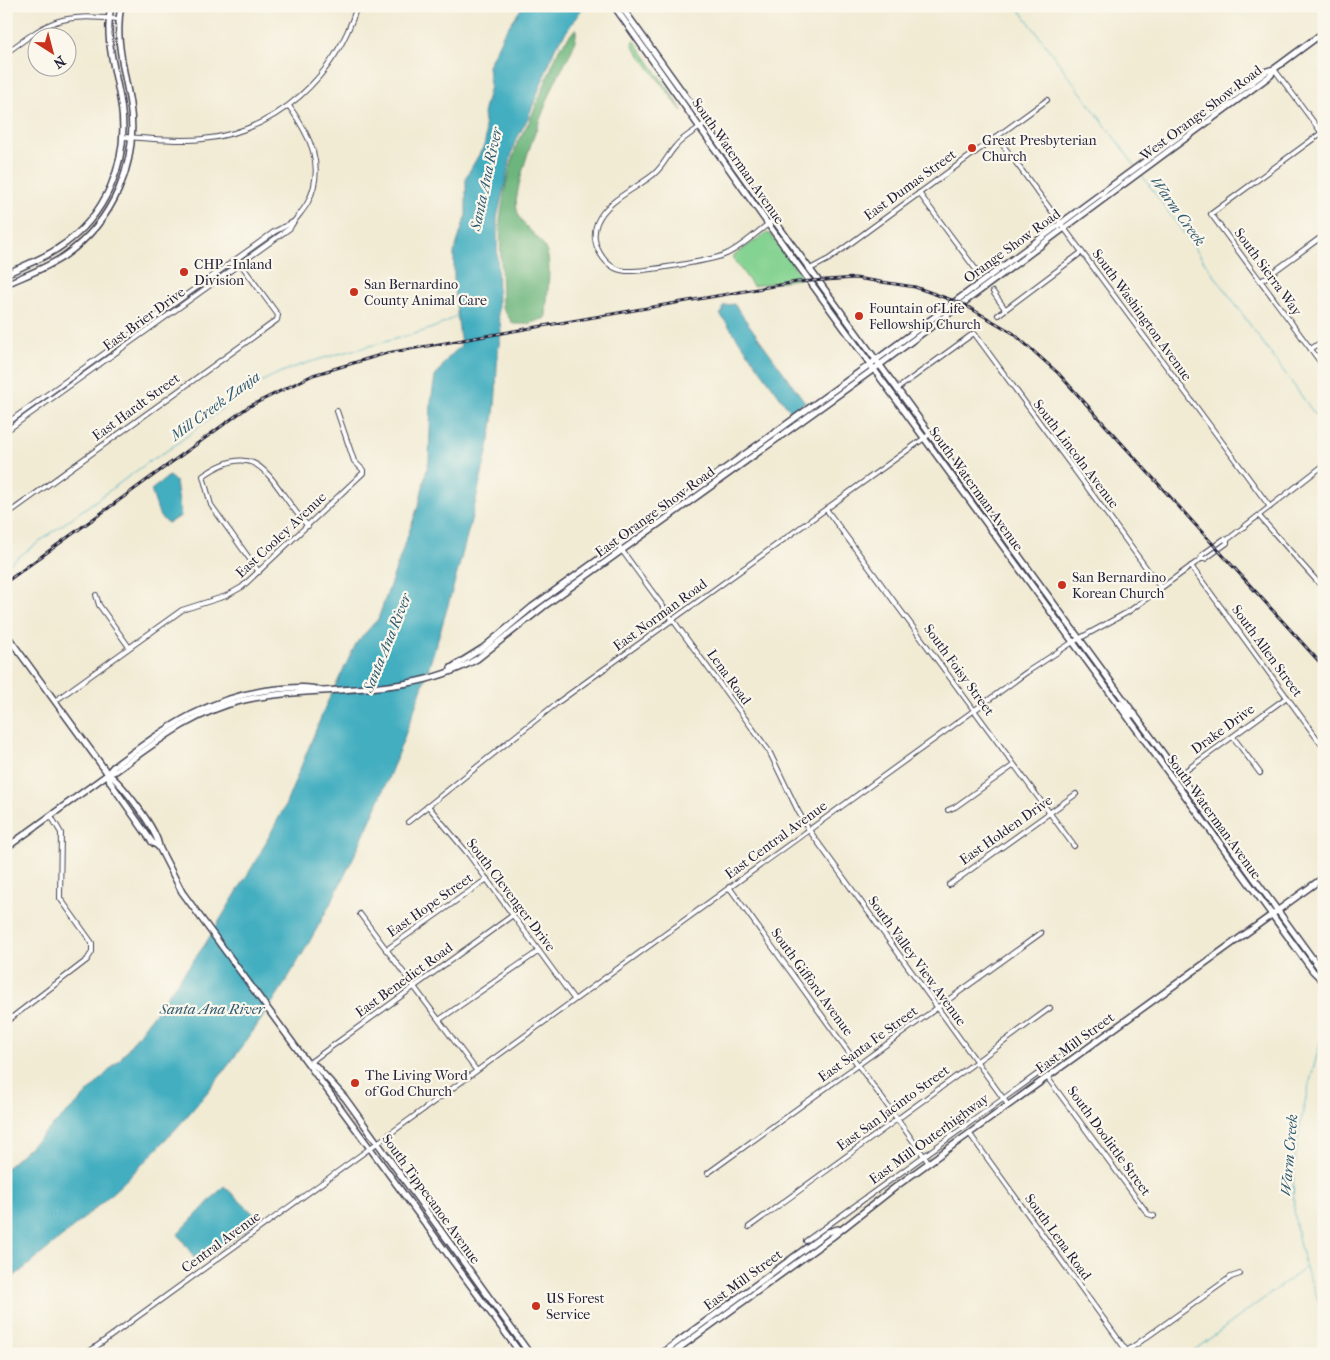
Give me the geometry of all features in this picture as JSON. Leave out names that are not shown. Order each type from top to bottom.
[{"type":"main road","points":[[6,274],[58,249],[90,221],[111,185],[120,159],[123,137],[121,104],[110,44],[109,19],[111,6]]},
{"type":"main road","points":[[6,284],[62,257],[96,227],[120,188],[129,161],[132,137],[132,112],[119,41],[118,19],[121,6]]},
{"type":"main road","name":"South Waterman Avenue","points":[[614,6],[629,22],[702,125],[768,224],[1112,696],[1274,913],[1321,970],[1324,980]]},
{"type":"main road","name":"South Waterman Avenue","points":[[621,6],[629,22]]},
{"type":"main road","name":"West Orange Show Road","points":[[1139,171],[1271,76],[1274,69],[1324,32]]},
{"type":"main road","name":"South Waterman Avenue","points":[[702,125],[774,220],[1135,714],[1274,913],[1293,944],[1316,975],[1324,980]]},
{"type":"main road","name":"Orange Show Road","points":[[878,362],[1139,171]]},
{"type":"main road","name":"East Orange Show Road","points":[[108,774],[116,771],[170,732],[195,718],[232,704],[265,694],[313,688],[320,690],[386,687],[417,682],[477,659],[510,629],[582,575],[878,362]]},
{"type":"main road","name":"South Tippecanoe Avenue","points":[[6,634],[108,774],[110,782],[152,842],[159,847],[178,885],[207,926],[309,1063],[310,1069],[343,1110],[521,1354]]},
{"type":"main road","points":[[1112,696],[1131,715],[1135,714]]},
{"type":"main road","points":[[6,848],[108,774]]},
{"type":"main road","name":"East Mill Street","points":[[671,1354],[929,1162],[1324,877]]},
{"type":"main road","points":[[1293,944],[1299,946],[1317,971],[1321,970]]},
{"type":"main road","name":"South Tippecanoe Avenue","points":[[309,1063],[316,1066],[334,1084],[530,1354]]},
{"type":"main road","name":"East Mill Street","points":[[661,1354],[828,1232],[841,1228]]},
{"type":"main road","points":[[474,1292],[481,1287]]},
{"type":"street","points":[[123,137],[190,140],[219,136],[262,122],[289,106],[324,71],[342,43],[357,6]]},
{"type":"street","points":[[6,53],[50,23],[80,16],[118,19]]},
{"type":"street","points":[[1274,69],[1323,133]]},
{"type":"street","name":"East Dumas Street","points":[[810,269],[829,259],[1047,100]]},
{"type":"street","name":"East Brier Drive","points":[[6,431],[290,228],[303,212],[312,193],[316,160],[309,136],[289,106]]},
{"type":"street","points":[[702,125],[675,147],[655,173],[610,206],[600,216],[595,230],[596,246],[604,259],[620,270],[636,271],[718,257],[731,251],[774,220]]},
{"type":"street","name":"South Sierra Way","points":[[1323,133],[1211,214],[1324,367]]},
{"type":"street","name":"South Washington Avenue","points":[[997,137],[1270,507]]},
{"type":"street","points":[[919,193],[977,271]]},
{"type":"street","name":"East Brier Drive","points":[[6,424],[285,224],[293,222]]},
{"type":"street","points":[[1261,281],[1324,235]]},
{"type":"street","points":[[998,315],[1082,252]]},
{"type":"street","points":[[237,259],[240,263]]},
{"type":"street","name":"East Hardt Street","points":[[6,514],[278,317],[240,263]]},
{"type":"street","points":[[993,292],[1005,309]]},
{"type":"street","name":"South Lincoln Avenue","points":[[897,389],[974,333],[1161,588]]},
{"type":"street","points":[[1311,349],[1324,340]]},
{"type":"street","name":"East Cooley Avenue","points":[[55,701],[182,610],[234,592],[259,572],[363,473],[363,470],[354,461],[337,411]]},
{"type":"street","name":"East Norman Road","points":[[408,822],[552,707],[930,434]]},
{"type":"street","points":[[259,572],[210,502],[203,476],[217,465],[232,459],[246,459],[256,463],[308,526]]},
{"type":"street","name":"East Central Avenue","points":[[369,1147],[974,710],[1073,642],[1128,612],[1201,559],[1218,550],[1227,543],[1227,540],[1324,465]]},
{"type":"street","name":"South Foisy Street","points":[[826,509],[1074,846]]},
{"type":"street","points":[[1259,516],[1324,589]]},
{"type":"street","name":"Lena Road","points":[[620,548],[769,751],[809,830]]},
{"type":"street","name":"South Allen Street","points":[[1191,566],[1324,748]]},
{"type":"street","points":[[96,595],[99,605],[129,647]]},
{"type":"street","name":"Drake Drive","points":[[1173,779],[1287,697]]},
{"type":"street","points":[[1233,736],[1260,773]]},
{"type":"street","points":[[948,810],[1014,765]]},
{"type":"street","name":"East Holden Drive","points":[[949,885],[1076,794]]},
{"type":"street","name":"South Clevenger Drive","points":[[428,806],[487,879],[574,999]]},
{"type":"street","points":[[6,1022],[88,960],[92,952],[90,941],[60,898],[61,833],[51,816]]},
{"type":"street","name":"South Valley View Avenue","points":[[809,830],[1008,1105]]},
{"type":"street","name":"East Hope Street","points":[[386,950],[487,879]]},
{"type":"street","name":"South Gifford Avenue","points":[[729,888],[929,1162]]},
{"type":"street","points":[[360,914],[476,1070]]},
{"type":"street","name":"East Benedict Road","points":[[309,1063],[513,916]]},
{"type":"street","name":"East Santa Fe Street","points":[[708,1173],[1041,933]]},
{"type":"street","points":[[439,1020],[539,951]]},
{"type":"street","name":"East San Jacinto Street","points":[[749,1227],[1050,1008]]},
{"type":"street","name":"East Mill Outerhighway","points":[[806,1241],[1064,1055]]},
{"type":"street","name":"South Doolittle Street","points":[[1048,1076],[1148,1214],[1154,1216]]},
{"type":"street","name":"South Lena Road","points":[[969,1133],[1128,1352]]},
{"type":"street","name":"Central Avenue","points":[[86,1354],[369,1147]]},
{"type":"street","points":[[1128,1352],[1231,1277],[1240,1274]]},
{"type":"green space","points":[[576,28],[575,43],[554,84],[533,139],[523,168],[517,195],[516,206],[519,215],[545,248],[548,257],[546,318],[527,324],[513,324],[502,307],[500,219],[506,184],[517,143],[530,120],[559,49]]},
{"type":"green space","points":[[634,40],[673,96],[682,111],[633,46]]},
{"type":"green space","points":[[766,233],[770,234],[803,278],[753,286],[732,257]]},
{"type":"water","name":"Santa Ana River","points":[[523,6],[584,6],[555,48],[528,118],[514,144],[497,218],[498,316],[501,331],[492,430],[452,591],[426,677],[395,762],[359,845],[319,925],[273,1002],[221,1075],[144,1163],[106,1199],[6,1283],[6,1168],[79,1102],[121,1058],[204,946],[257,859],[285,806],[326,705],[357,642],[378,619],[419,504],[429,460],[431,401],[435,377],[448,358],[461,346],[454,287],[454,253],[466,215],[466,177],[484,146],[486,137],[483,114],[490,86],[488,66],[504,33]]},
{"type":"water","points":[[734,304],[805,402],[791,412],[720,314],[723,312],[723,306]]},
{"type":"water","points":[[169,476],[176,482],[181,516],[168,523],[160,517],[151,490]]},
{"type":"water","points":[[224,1186],[260,1220],[198,1263],[178,1234]]},
{"type":"waterway","name":"Warm Creek","points":[[1017,6],[1136,167]]},
{"type":"waterway","name":"Warm Creek","points":[[1141,174],[1324,427]]},
{"type":"waterway","name":"Mill Creek Zanja","points":[[6,566],[150,461],[182,440],[229,403],[262,382],[279,373],[307,363],[412,335],[444,323],[459,314]]},
{"type":"waterway","name":"Warm Creek","points":[[1324,1028],[1305,1103],[1294,1170],[1294,1204],[1298,1238],[1308,1274],[1324,1312]]},
{"type":"waterway","points":[[1189,1354],[1305,1268]]},
{"type":"railway","points":[[6,582],[248,407],[313,375],[387,353],[797,282],[855,278],[915,287],[963,304],[1013,333],[1058,373],[1324,667]]},
{"type":"place","name":"Great Presbyterian Church","points":[[972,148]]},
{"type":"place","name":"CHP - Inland Division","points":[[184,272]]},
{"type":"place","name":"San Bernardino County Animal Care","points":[[354,292]]},
{"type":"place","name":"Fountain of Life Fellowship Church","points":[[859,316]]},
{"type":"place","name":"San Bernardino Korean Church","points":[[1062,585]]},
{"type":"place","name":"The Living Word of God Church","points":[[355,1083]]},
{"type":"place","name":"US Forest Service","points":[[536,1306]]}]
